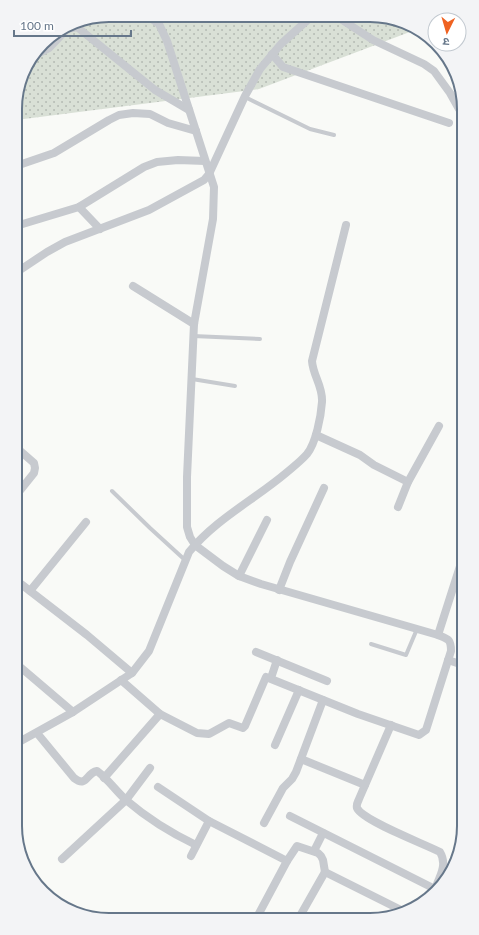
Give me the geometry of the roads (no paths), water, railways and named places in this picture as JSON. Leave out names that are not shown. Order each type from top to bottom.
[{"type":"street","points":[[121,680],[160,714],[186,729],[204,734],[209,734],[229,724],[243,728],[247,723],[266,677],[415,735],[422,734],[426,730],[448,660],[451,644],[448,639],[438,635],[279,590],[239,576],[195,545],[190,537],[187,527],[187,477],[193,336],[213,219],[214,187],[167,41],[159,24],[156,22]]},
{"type":"street","points":[[22,269],[65,242],[148,210],[199,184],[209,174],[245,96],[260,69],[280,44],[305,22]]},
{"type":"street","points":[[345,22],[373,40],[424,64],[434,71],[457,105]]},
{"type":"street","points":[[82,27],[156,90],[189,110]]},
{"type":"street","points":[[47,49],[55,42]]},
{"type":"street","points":[[272,54],[283,67],[449,123]]},
{"type":"street","points":[[22,164],[54,154],[109,120],[133,113],[150,114],[168,123],[196,131]]},
{"type":"street","points":[[22,224],[79,207],[144,167],[157,162],[178,160],[205,161]]},
{"type":"street","points":[[79,207],[100,229]]},
{"type":"street","points":[[22,740],[73,712],[132,673],[149,651],[185,560],[195,545],[222,520],[276,481],[307,454],[316,434],[322,403],[320,383],[312,370],[312,361],[346,225]]},
{"type":"street","points":[[133,286],[194,324]]},
{"type":"street","points":[[398,507],[408,482],[439,426]]},
{"type":"street","points":[[316,434],[360,455],[374,465],[408,482]]},
{"type":"street","points":[[22,452],[34,463],[36,468],[34,473],[22,488]]},
{"type":"street","points":[[279,590],[290,562],[324,488]]},
{"type":"street","points":[[239,576],[267,520]]},
{"type":"street","points":[[30,591],[86,522]]},
{"type":"street","points":[[438,635],[457,576]]},
{"type":"street","points":[[22,585],[87,635],[132,673]]},
{"type":"street","points":[[256,652],[327,681]]},
{"type":"street","points":[[270,678],[277,660]]},
{"type":"street","points":[[448,660],[457,663]]},
{"type":"street","points":[[22,669],[73,712]]},
{"type":"street","points":[[275,745],[299,690]]},
{"type":"street","points":[[264,823],[282,788],[292,779],[296,772],[323,700]]},
{"type":"street","points":[[104,778],[160,714]]},
{"type":"street","points":[[391,725],[357,804],[358,809],[384,827],[440,852],[443,857],[444,866],[438,880]]},
{"type":"street","points":[[37,733],[77,781],[85,781],[93,772],[97,771],[126,800],[164,828],[196,845]]},
{"type":"street","points":[[301,759],[365,785]]},
{"type":"street","points":[[62,859],[126,800],[150,768]]},
{"type":"street","points":[[158,787],[209,822],[287,861]]},
{"type":"street","points":[[290,816],[431,889]]},
{"type":"street","points":[[191,856],[209,822]]},
{"type":"street","points":[[314,852],[323,833]]},
{"type":"street","points":[[259,913],[287,861],[297,846],[321,856],[325,872],[302,913]]},
{"type":"street","points":[[325,872],[397,908]]},
{"type":"lane","points":[[245,96],[310,129],[334,135]]},
{"type":"lane","points":[[193,336],[260,339]]},
{"type":"lane","points":[[191,379],[236,386]]},
{"type":"lane","points":[[112,491],[185,560]]},
{"type":"lane","points":[[371,644],[406,655],[417,629]]}]
